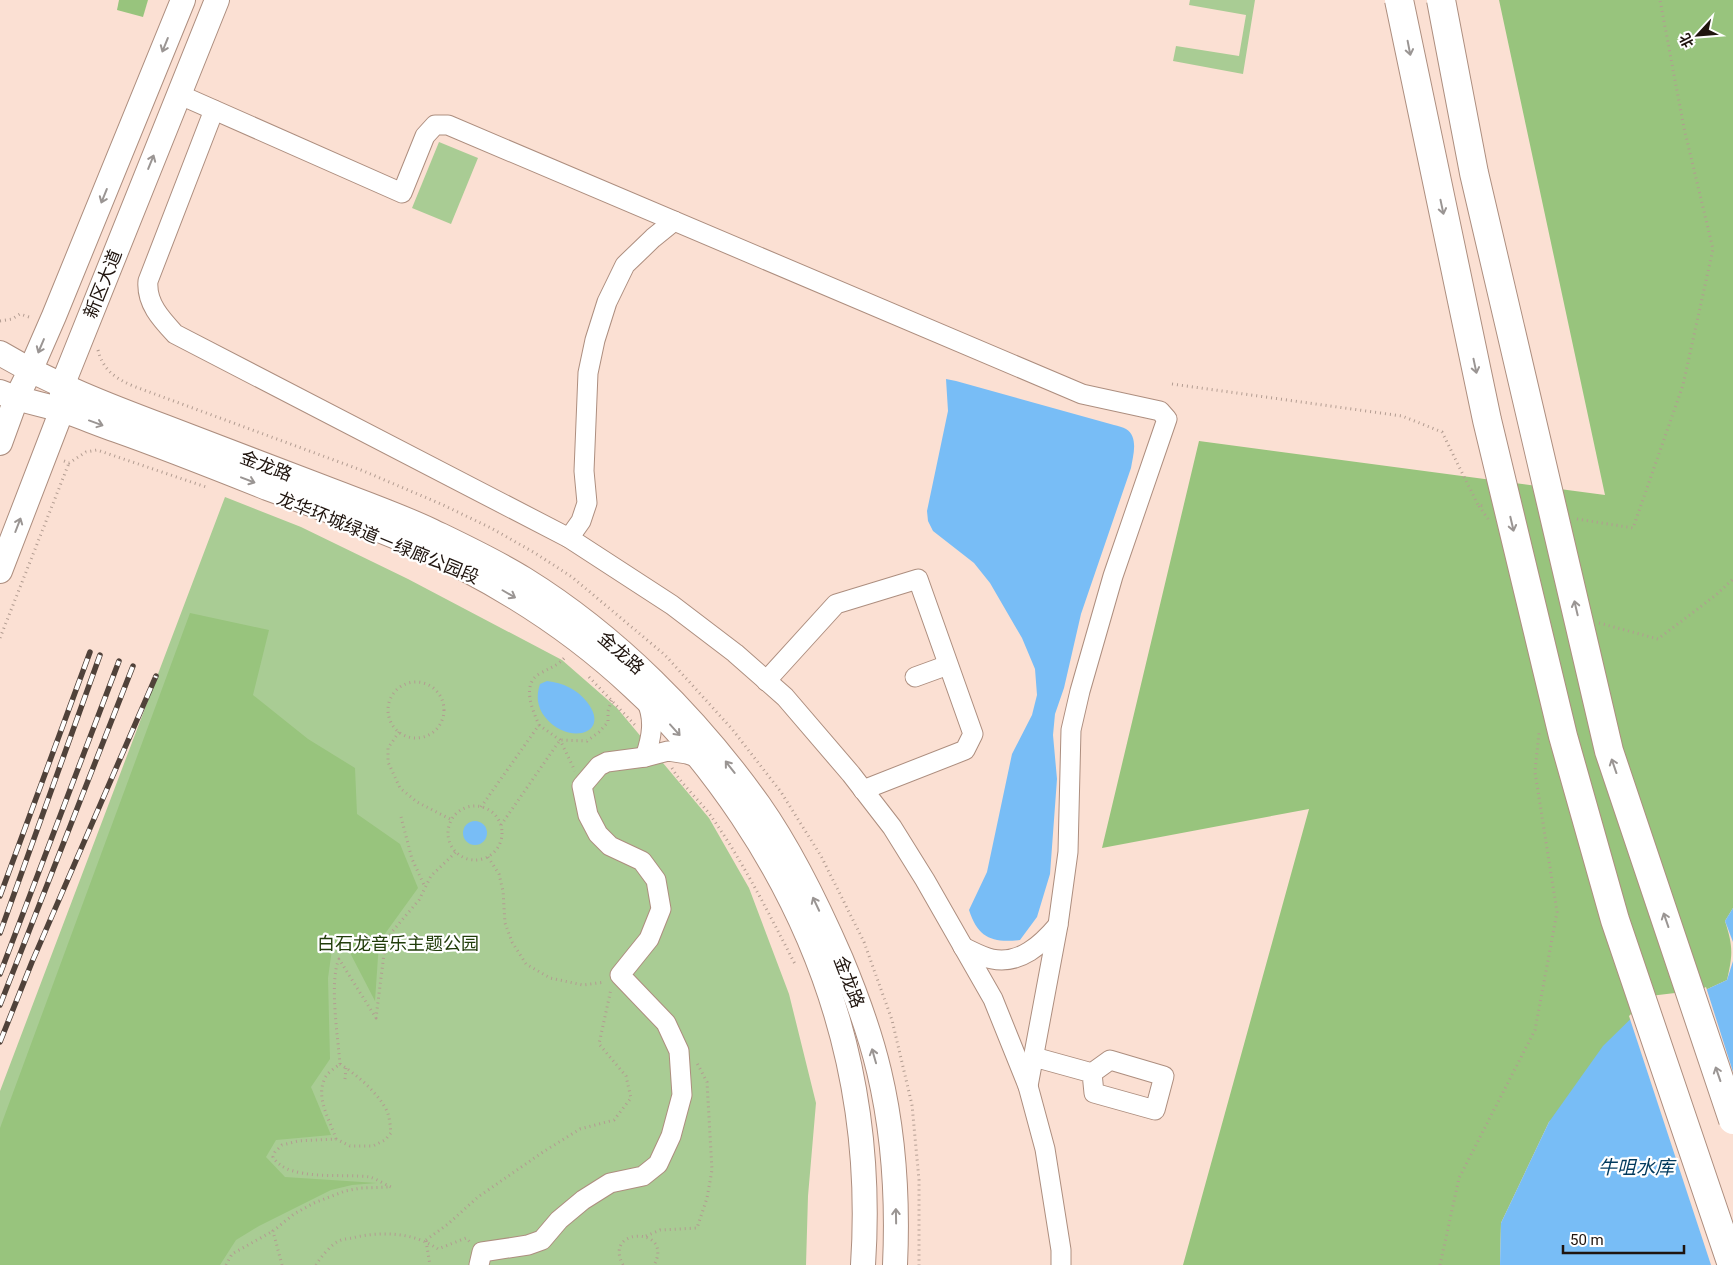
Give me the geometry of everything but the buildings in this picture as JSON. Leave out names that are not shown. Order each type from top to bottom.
[{"type":"highway","points":[[1399,0],[1487,420],[1562,736],[1615,920],[1732,1265]]},
{"type":"highway","points":[[1441,0],[1474,173],[1609,751],[1733,1120]]},
{"type":"main road","name":"新区大道","points":[[0,443],[8,396],[30,371],[183,0]]},
{"type":"main road","name":"新区大道","points":[[0,570],[62,410],[62,386],[217,0]]},
{"type":"main road","name":"金龙路","points":[[0,353],[30,371],[62,386],[122,411],[385,511],[481,554],[526,580],[619,649],[688,717],[731,768],[765,814],[811,894],[850,980],[879,1070],[888,1122],[895,1181],[895,1265]]},
{"type":"main road","name":"金龙路","points":[[8,396],[62,410],[374,528],[445,559],[518,600],[561,629],[597,656],[646,700],[699,758],[755,836],[804,924],[824,974],[841,1027],[853,1080],[860,1125],[864,1186],[865,1235],[863,1265]]},
{"type":"lane","points":[[178,94],[402,193],[425,136],[435,125],[448,126],[1082,394],[1160,411],[1167,419],[1113,576],[1080,691],[1071,730],[1068,852],[1058,925],[1028,1086]]},
{"type":"lane","points":[[214,110],[148,281],[147,291],[158,316],[175,334],[569,538],[672,605],[735,653],[785,697],[892,827],[993,998],[1028,1086],[1045,1149],[1061,1250],[1061,1265]]},
{"type":"lane","points":[[569,538],[581,521],[588,503],[584,471],[588,373],[595,340],[607,302],[625,266],[653,238],[674,221]]},
{"type":"lane","points":[[766,681],[836,604],[918,579],[973,734],[965,750],[863,790]]},
{"type":"lane","points":[[915,676],[948,665]]},
{"type":"lane","points":[[646,700],[651,710],[652,720],[650,742],[646,757]]},
{"type":"lane","points":[[479,1265],[482,1252],[528,1245],[542,1240],[560,1220],[583,1200],[610,1182],[644,1176],[658,1164],[670,1136],[682,1095],[679,1051],[666,1023],[620,975],[649,939],[662,909],[656,880],[642,861],[610,846],[598,834],[588,815],[582,786],[599,766],[607,762],[668,752],[687,754],[699,758]]},
{"type":"lane","points":[[963,947],[992,959],[1010,960],[1028,953],[1043,942],[1058,925]]},
{"type":"lane","points":[[1034,1057],[1092,1073]]},
{"type":"path","points":[[1575,519],[1633,528],[1683,385],[1712,249],[1684,128],[1660,0]]},
{"type":"path","points":[[0,321],[12,319],[20,314],[29,317]]},
{"type":"path","points":[[93,346],[97,348],[106,369],[116,378],[133,386],[361,470],[441,504],[491,528],[535,552],[572,577],[618,614],[671,661],[732,729],[781,792],[821,856],[864,942],[892,1020],[912,1105],[919,1180],[919,1265]]},
{"type":"path","points":[[1172,384],[1402,416],[1442,432],[1478,505],[1488,506]]},
{"type":"path","points":[[0,638],[66,462],[86,452],[98,450],[208,488]]},
{"type":"path","points":[[1596,622],[1658,639],[1716,595],[1733,579]]},
{"type":"path","points":[[558,651],[572,662]]},
{"type":"path","points":[[566,656],[554,667],[537,675],[530,684],[530,702],[539,725],[560,740],[582,786]]},
{"type":"path","points":[[584,672],[639,728]]},
{"type":"path","points":[[421,683],[436,691],[442,699],[444,716],[441,724],[434,732],[426,737],[417,739],[407,737],[399,732],[392,725],[389,716],[391,698],[396,691],[404,685],[421,683]]},
{"type":"path","points":[[560,740],[586,740],[599,732],[608,722],[608,711],[612,699]]},
{"type":"path","points":[[1440,1265],[1459,1178],[1535,1030],[1557,912],[1535,772],[1540,724]]},
{"type":"path","points":[[482,807],[539,725]]},
{"type":"path","points":[[399,732],[388,748],[388,762],[400,788],[423,806],[452,820]]},
{"type":"path","points":[[501,825],[560,740]]},
{"type":"path","points":[[670,763],[678,777],[699,800],[745,870],[799,970]]},
{"type":"path","points":[[472,806],[482,807],[490,810],[497,817],[501,825],[501,844],[496,852],[488,857],[471,860],[456,852],[451,845],[448,837],[449,828],[457,813],[464,808],[472,806]]},
{"type":"path","points":[[401,817],[412,859],[425,888]]},
{"type":"path","points":[[340,1064],[334,991],[335,968],[339,959],[376,1018],[384,954],[391,933],[419,900],[431,876],[456,852]]},
{"type":"path","points":[[426,1240],[448,1224],[478,1197],[543,1152],[580,1129],[614,1120],[631,1098],[626,1076],[599,1044],[612,982],[583,985],[550,978],[526,964],[512,942],[505,923],[504,892],[499,874],[488,857]]},
{"type":"path","points":[[226,1265],[232,1254],[273,1231],[294,1214],[314,1203],[345,1191],[361,1188],[391,1187],[371,1178],[304,1174],[282,1168],[273,1157],[282,1145],[298,1141],[336,1139],[350,1146],[373,1146],[385,1140],[391,1133],[386,1109],[371,1090],[340,1064]]},
{"type":"path","points":[[336,1139],[322,1104],[321,1094],[326,1076],[340,1064]]},
{"type":"path","points":[[345,1079],[346,1068]]},
{"type":"path","points":[[365,1140],[369,1146]]},
{"type":"path","points":[[623,1265],[619,1254],[623,1242],[634,1235],[646,1236],[660,1230],[697,1228]]},
{"type":"path","points":[[273,1231],[282,1265]]},
{"type":"path","points":[[316,1265],[337,1241],[369,1234],[397,1234],[426,1240],[438,1248],[466,1238],[471,1243]]},
{"type":"path","points":[[646,1236],[652,1240],[658,1251],[658,1257],[654,1265]]},
{"type":"path","points":[[426,1240],[430,1265]]},
{"type":"green space","points":[[119,0],[148,0],[143,17],[117,10]]},
{"type":"green space","points":[[1190,0],[1255,0],[1243,74],[1173,61],[1176,46],[1239,56],[1246,15],[1189,5]]},
{"type":"green space","points":[[1499,0],[1733,0],[1733,908],[1725,921],[1730,937],[1731,950],[1727,980],[1701,992],[1549,1122],[1501,1223],[1500,1265],[1183,1265],[1309,809],[1102,848],[1199,441],[1605,495]]},
{"type":"green space","points":[[439,142],[478,158],[451,224],[412,208]]},
{"type":"green space","name":"白石龙音乐主题公园","points":[[225,497],[301,527],[408,579],[562,660],[617,708],[709,818],[749,888],[789,994],[816,1103],[808,1196],[806,1265],[0,1265],[0,1091]]},
{"type":"green space","points":[[190,613],[269,630],[253,695],[308,739],[355,768],[357,814],[400,844],[418,888],[379,942],[375,1001],[346,945],[332,949],[328,978],[330,1059],[311,1087],[331,1135],[276,1140],[266,1157],[285,1177],[377,1183],[352,1185],[331,1190],[259,1226],[236,1240],[220,1265],[0,1265],[0,1128]]},
{"type":"water","points":[[946,379],[1122,427],[1130,432],[1134,442],[1131,468],[1081,614],[1064,688],[1055,714],[1053,735],[1057,779],[1050,874],[1037,917],[1020,940],[1001,941],[987,937],[977,927],[969,910],[987,872],[1012,754],[1032,715],[1037,695],[1035,669],[1022,638],[990,583],[974,563],[933,531],[928,521],[927,511],[948,411]]},
{"type":"water","points":[[547,681],[569,687],[583,697],[593,713],[594,722],[591,728],[584,732],[565,731],[554,726],[545,717],[540,709],[538,692],[540,684]]},
{"type":"water","points":[[475,821],[484,824],[487,833],[484,842],[475,845],[466,842],[463,833],[466,824]]},
{"type":"water","points":[[1733,908],[1733,942],[1725,921]]},
{"type":"water","name":"牛咀水库","points":[[1733,961],[1733,1255],[1725,1265],[1500,1265],[1501,1223],[1549,1122],[1603,1046],[1651,999],[1701,992],[1727,980]]},
{"type":"pier","points":[[1706,987],[1733,1072],[1733,1259],[1728,1265],[1711,1265],[1629,1016],[1650,996],[1700,990]]},
{"type":"railway","points":[[0,896],[90,652]]},
{"type":"railway","points":[[0,933],[100,655]]},
{"type":"railway","points":[[0,974],[119,661]]},
{"type":"railway","points":[[0,1005],[133,666]]},
{"type":"railway","points":[[0,1042],[32,962],[156,676]]}]
